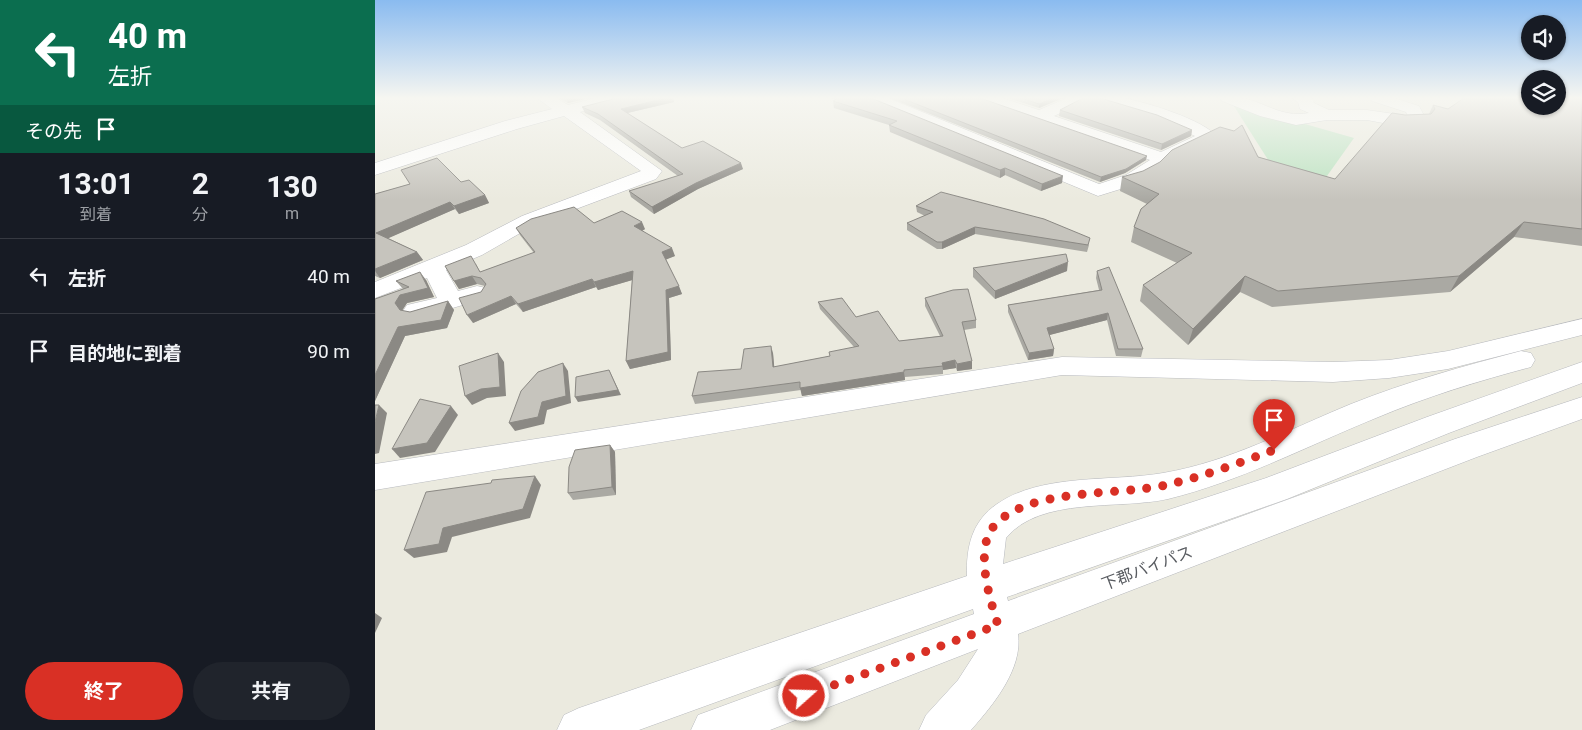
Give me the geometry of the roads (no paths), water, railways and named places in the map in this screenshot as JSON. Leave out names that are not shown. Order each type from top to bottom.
[{"type":"street","points":[[375,169],[490,132]]},
{"type":"street","points":[[375,291],[474,250],[529,220],[649,175],[653,171],[597,132]]},
{"type":"street","points":[[958,132],[1098,190],[1140,176],[1158,164],[1162,158],[1208,137],[1200,132]]},
{"type":"street","points":[[1084,132],[1162,158]]},
{"type":"street","points":[[433,268],[451,302]]},
{"type":"street","points":[[416,311],[451,302],[477,292]]},
{"type":"street","points":[[375,477],[1062,366],[1333,372],[1389,369],[1448,360],[1582,327]]},
{"type":"street","points":[[941,730],[980,684],[997,656],[1000,642],[998,625],[986,587],[988,538],[994,526],[1026,506],[1075,495],[1163,486],[1183,481],[1279,449],[1383,404],[1512,362],[1582,343]]},
{"type":"street","points":[[579,730],[986,587],[1275,490],[1437,425],[1582,372]]},
{"type":"street","name":"下郡バイパス","points":[[713,730],[998,625],[1466,448],[1582,408]]}]
